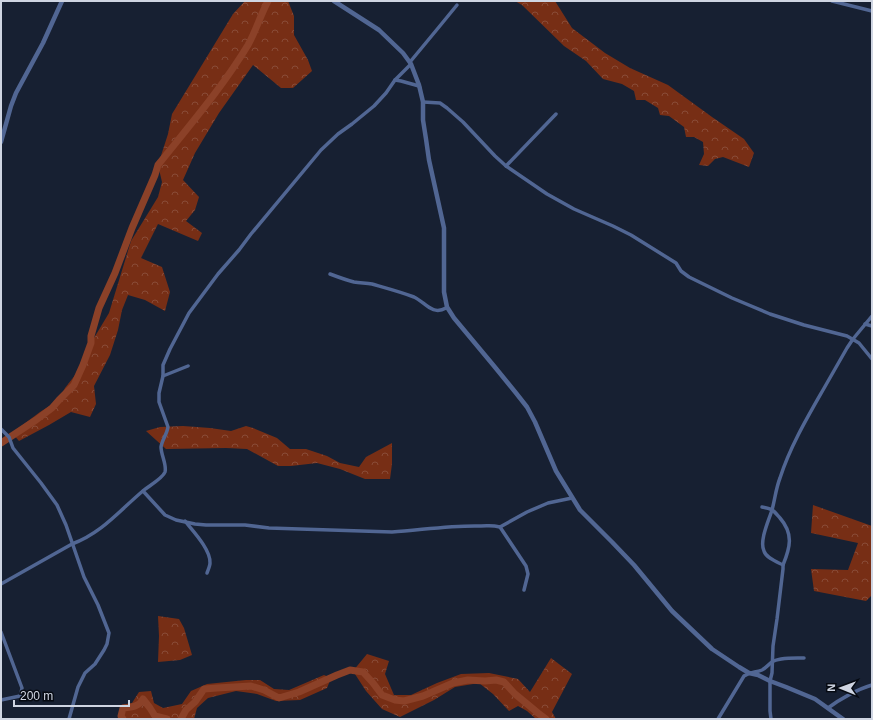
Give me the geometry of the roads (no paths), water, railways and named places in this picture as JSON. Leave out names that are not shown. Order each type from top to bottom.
[{"type":"street","points":[[1,142],[16,93],[43,43],[62,1]]},
{"type":"street","points":[[334,1],[379,30],[396,45],[410,63],[421,93]]},
{"type":"street","points":[[832,1],[872,11]]},
{"type":"street","points":[[1,584],[99,530],[142,491],[162,476],[165,472],[161,448],[162,441],[168,427],[159,402],[159,393],[165,358],[189,312],[218,274],[329,142],[374,106],[457,4]]},
{"type":"street","points":[[395,80],[401,80],[419,86],[421,93],[423,102],[423,120],[429,160],[444,228],[444,292],[447,306],[454,318],[527,407],[556,471],[583,514],[647,579],[672,611],[712,649],[749,673],[758,675],[815,699],[843,719]]},
{"type":"street","points":[[423,102],[440,103],[447,108],[463,122],[506,166],[546,194],[574,209],[631,235],[676,263],[685,274],[697,281],[770,314],[804,325],[847,336],[863,347],[872,359]]},
{"type":"street","points":[[506,166],[556,114]]},
{"type":"street","points":[[330,274],[353,282],[372,284],[414,297],[429,308],[436,311],[443,310],[447,306]]},
{"type":"street","points":[[783,565],[768,556],[763,550],[765,531],[780,476],[804,423],[833,372],[853,339],[872,316]]},
{"type":"street","points":[[865,324],[872,326]]},
{"type":"street","points":[[163,376],[188,366]]},
{"type":"street","points":[[1,430],[9,438],[13,448],[54,500],[66,525],[84,577],[98,605],[109,633],[109,638],[104,650],[95,664],[85,673],[78,687],[69,719]]},
{"type":"street","points":[[142,491],[165,515],[176,520],[186,522],[206,525],[245,525],[269,528],[392,532],[445,527],[483,526],[492,524],[500,526],[548,503],[572,498]]},
{"type":"street","points":[[762,507],[772,509],[787,526],[789,534],[789,548],[783,565],[773,646],[773,661],[770,681],[771,719]]},
{"type":"street","points":[[186,522],[204,546],[210,558],[207,573]]},
{"type":"street","points":[[500,526],[526,566],[528,574],[524,590]]},
{"type":"street","points":[[1,632],[22,688],[20,696],[1,700]]},
{"type":"street","points":[[718,719],[744,676],[749,673],[762,670],[773,661],[791,658],[804,658]]},
{"type":"street","points":[[828,708],[851,695],[872,686]]},
{"type":"waterway","points":[[1,443],[52,408],[74,385],[91,343],[91,336],[99,308],[115,273],[158,165],[205,106],[238,61],[251,40],[268,1]]},
{"type":"waterway","points":[[181,719],[186,710],[195,702],[204,689],[251,686],[264,690],[279,698],[299,692],[350,670],[363,672],[382,695],[395,700],[404,701],[423,696],[453,683],[468,680],[496,680],[504,682],[515,694],[546,719]]},
{"type":"waterway","points":[[123,719],[121,716],[123,708],[137,705],[143,699],[155,716],[167,719]]}]
